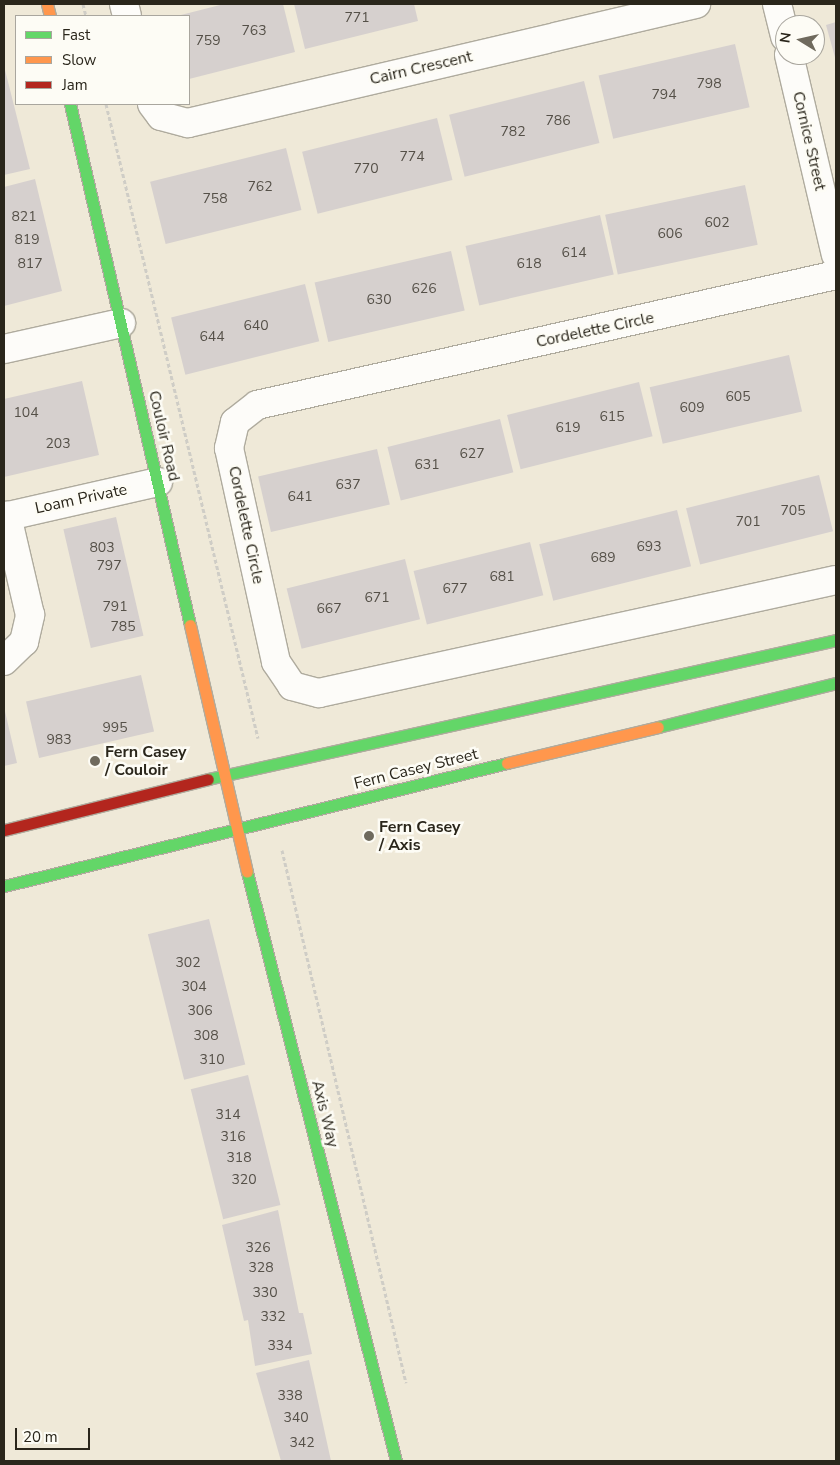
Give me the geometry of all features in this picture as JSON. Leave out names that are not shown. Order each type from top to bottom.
[{"type":"street","name":"Cairn Crescent","points":[[153,105],[161,116],[188,123],[696,4]]},
{"type":"street","name":"Cornice Street","points":[[791,65],[836,255]]},
{"type":"street","name":"Couloir Road","points":[[70,105],[225,775]]},
{"type":"street","name":"Cordelette Circle","points":[[836,275],[257,405],[235,422],[229,448],[276,662],[292,686],[319,694],[836,580]]},
{"type":"street","points":[[4,349],[121,323]]},
{"type":"street","name":"Loam Private","points":[[5,516],[158,482]]},
{"type":"street","points":[[4,661],[24,642],[30,615],[5,516]]},
{"type":"street","name":"Fern Casey Street","points":[[4,830],[225,775],[836,640]]},
{"type":"street","name":"Fern Casey Street","points":[[4,886],[836,683]]},
{"type":"street","name":"Axis Way","points":[[225,775],[396,1461]]},
{"type":"path","points":[[106,105],[258,738]]},
{"type":"path","points":[[282,850],[408,1394]]},
{"type":"building","points":[[224,4],[283,4],[295,52],[190,79],[190,15],[181,15]]},
{"type":"building","points":[[294,4],[414,4],[418,21],[305,49]]},
{"type":"building","points":[[836,22],[836,61],[826,25]]},
{"type":"building","points":[[735,44],[750,107],[613,139],[599,75]]},
{"type":"building","points":[[4,66],[30,169],[4,175]]},
{"type":"building","points":[[584,81],[599,143],[465,177],[449,115]]},
{"type":"building","points":[[437,118],[452,180],[318,214],[302,152]]},
{"type":"building","points":[[286,148],[301,210],[166,244],[150,182]]},
{"type":"building","points":[[35,179],[62,291],[4,306],[4,187]]},
{"type":"building","points":[[745,185],[758,245],[618,274],[605,215]]},
{"type":"building","points":[[600,215],[614,274],[479,305],[466,246]]},
{"type":"building","points":[[451,251],[465,310],[328,342],[315,282]]},
{"type":"building","points":[[305,284],[319,341],[185,375],[171,317]]},
{"type":"building","points":[[789,355],[802,412],[663,444],[650,387]]},
{"type":"building","points":[[82,381],[99,455],[4,477],[4,399]]},
{"type":"building","points":[[639,382],[653,436],[521,469],[507,415]]},
{"type":"building","points":[[500,419],[513,472],[401,500],[387,447]]},
{"type":"building","points":[[377,449],[390,505],[271,532],[258,476]]},
{"type":"building","points":[[819,475],[833,531],[700,564],[686,508]]},
{"type":"building","points":[[677,510],[691,566],[553,601],[539,544]]},
{"type":"building","points":[[116,517],[143,636],[91,648],[63,529]]},
{"type":"building","points":[[530,542],[543,595],[427,624],[414,571]]},
{"type":"building","points":[[405,559],[420,619],[302,649],[287,589]]},
{"type":"building","points":[[141,675],[154,732],[39,758],[26,702]]},
{"type":"building","points":[[4,707],[17,763],[4,766]]},
{"type":"building","points":[[209,919],[245,1065],[184,1080],[148,934]]},
{"type":"building","points":[[248,1075],[280,1205],[223,1219],[191,1089]]},
{"type":"building","points":[[278,1210],[299,1313],[303,1313],[312,1354],[255,1366],[248,1320],[244,1321],[222,1225]]},
{"type":"building","points":[[309,1360],[331,1461],[281,1461],[256,1373]]},
{"type":"traffic: fast","points":[[70,105],[190,625]]},
{"type":"traffic: fast","points":[[208,779],[836,640]]},
{"type":"traffic: fast","points":[[658,727],[836,683]]},
{"type":"traffic: fast","points":[[4,886],[507,763]]},
{"type":"traffic: fast","points":[[247,872],[396,1461]]},
{"type":"traffic: slow","points":[[47,4],[50,15]]},
{"type":"traffic: slow","points":[[190,625],[247,872]]},
{"type":"traffic: slow","points":[[507,763],[658,727]]},
{"type":"traffic: jam","points":[[4,830],[208,779]]},
{"type":"place","name":"Fern Casey / Couloir","points":[[95,761]]},
{"type":"place","name":"Fern Casey / Axis","points":[[369,836]]}]
